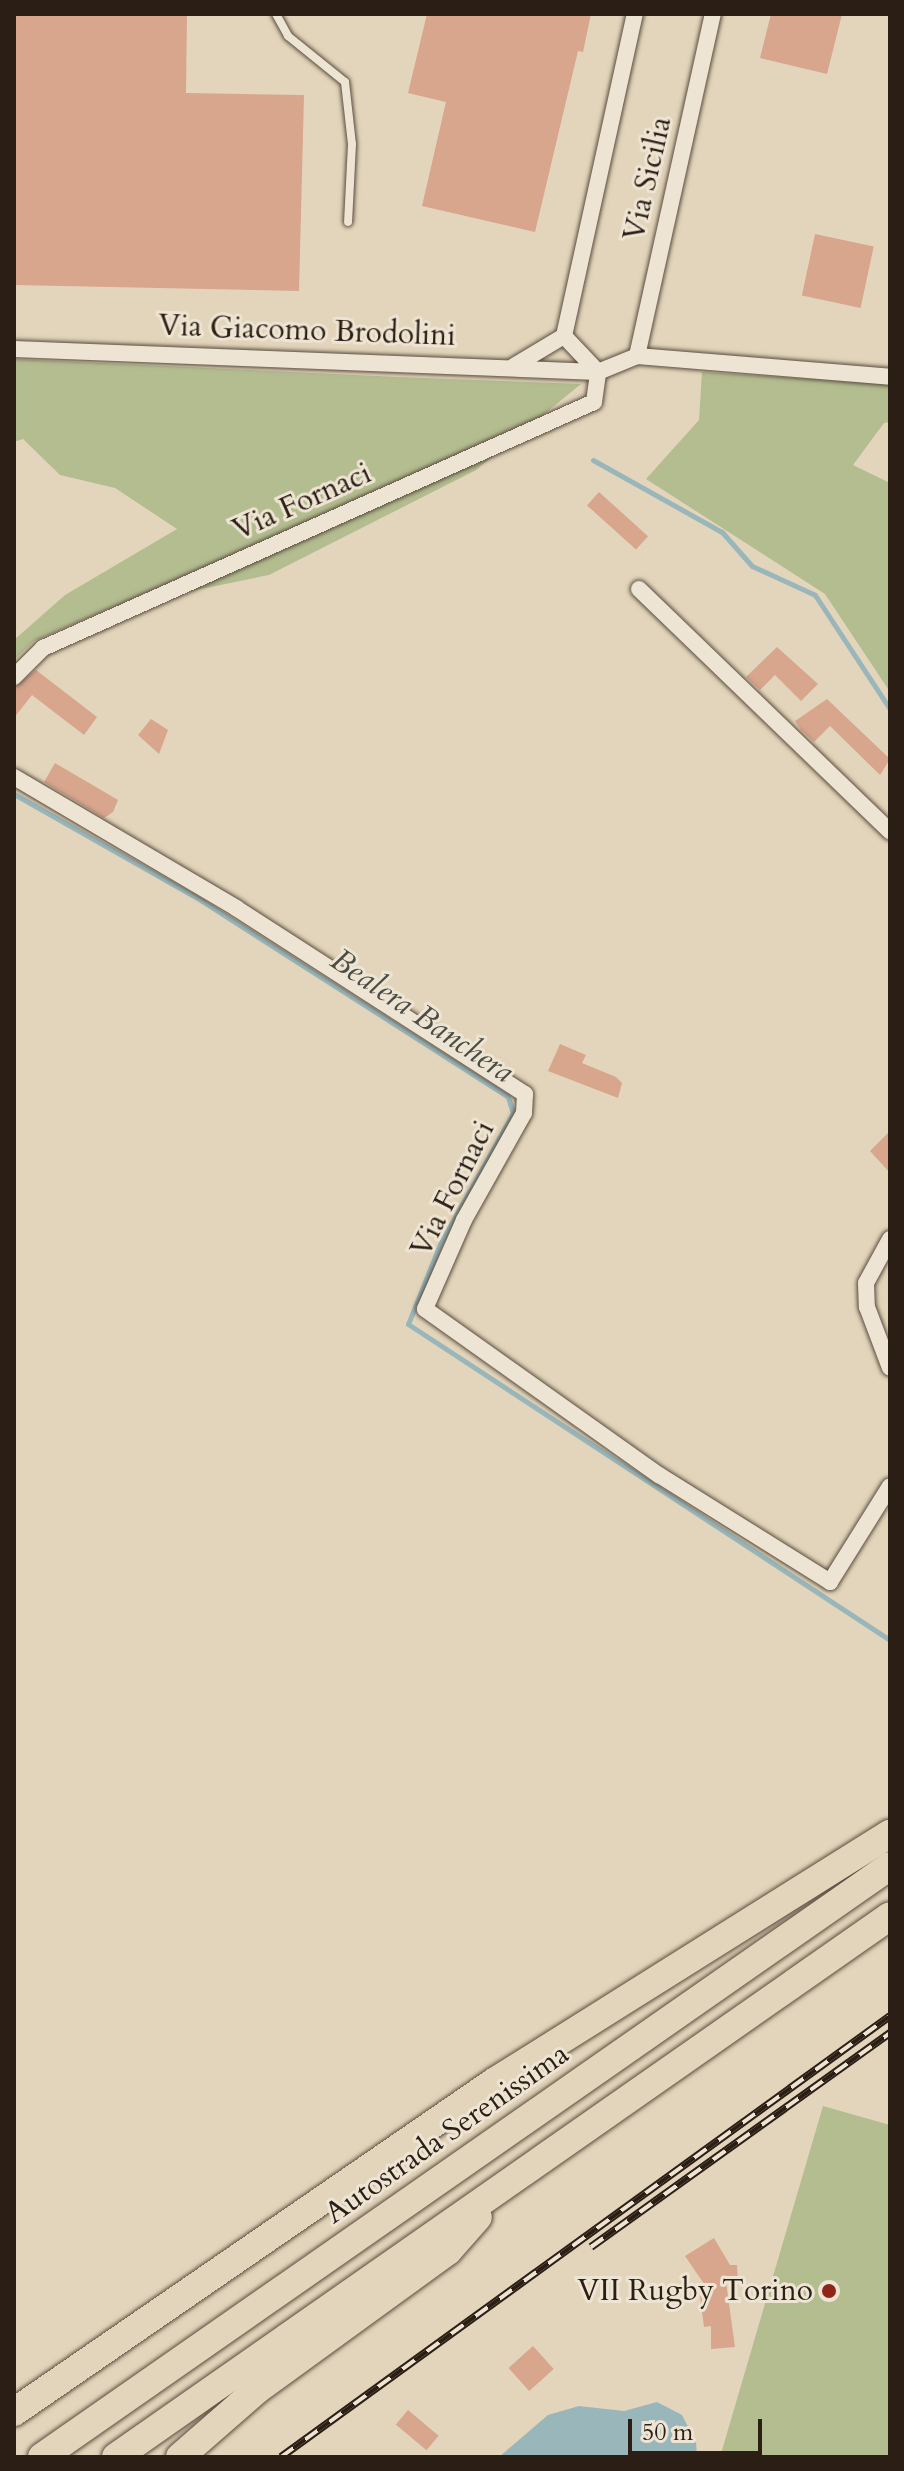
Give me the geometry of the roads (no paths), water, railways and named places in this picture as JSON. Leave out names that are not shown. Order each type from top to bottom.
[{"type":"highway","points":[[14,2399],[177,2295],[494,2082],[890,1834]]},
{"type":"highway","name":"Autostrada Serenissima","points":[[42,2457],[890,1866]]},
{"type":"highway","points":[[116,2457],[890,1916]]},
{"type":"highway","points":[[180,2457],[258,2389],[448,2251],[508,2183]]},
{"type":"highway","points":[[14,2412],[177,2295]]},
{"type":"street","name":"Via Sicilia","points":[[564,336],[635,14]]},
{"type":"street","name":"Via Sicilia","points":[[637,356],[713,14]]},
{"type":"street","points":[[512,367],[564,336],[598,372],[637,356],[890,377]]},
{"type":"street","name":"Via Giacomo Brodolini","points":[[14,349],[598,372]]},
{"type":"street","name":"Via Fornaci","points":[[14,677],[43,648],[594,402],[598,372]]},
{"type":"street","points":[[639,589],[890,831]]},
{"type":"street","name":"Via Fornaci","points":[[14,777],[236,908],[525,1094],[524,1113],[464,1220],[425,1309],[659,1475],[830,1582],[890,1486]]},
{"type":"street","points":[[890,1239],[866,1283],[867,1307],[890,1368]]},
{"type":"lane","points":[[276,14],[288,36],[345,82],[352,144],[348,222]]},
{"type":"water","points":[[657,2402],[682,2415],[696,2442],[697,2457],[499,2457],[548,2415],[579,2406],[624,2411]]},
{"type":"waterway","points":[[593,460],[722,532],[752,566],[815,595],[890,709]]},
{"type":"waterway","name":"Bealera Banchera","points":[[14,794],[202,901],[508,1097],[513,1113],[440,1244],[408,1324],[890,1640]]},
{"type":"railway","points":[[281,2457],[890,2016]]},
{"type":"railway","points":[[591,2247],[890,2033]]},
{"type":"place","name":"VII Rugby Torino","points":[[829,2291]]}]
